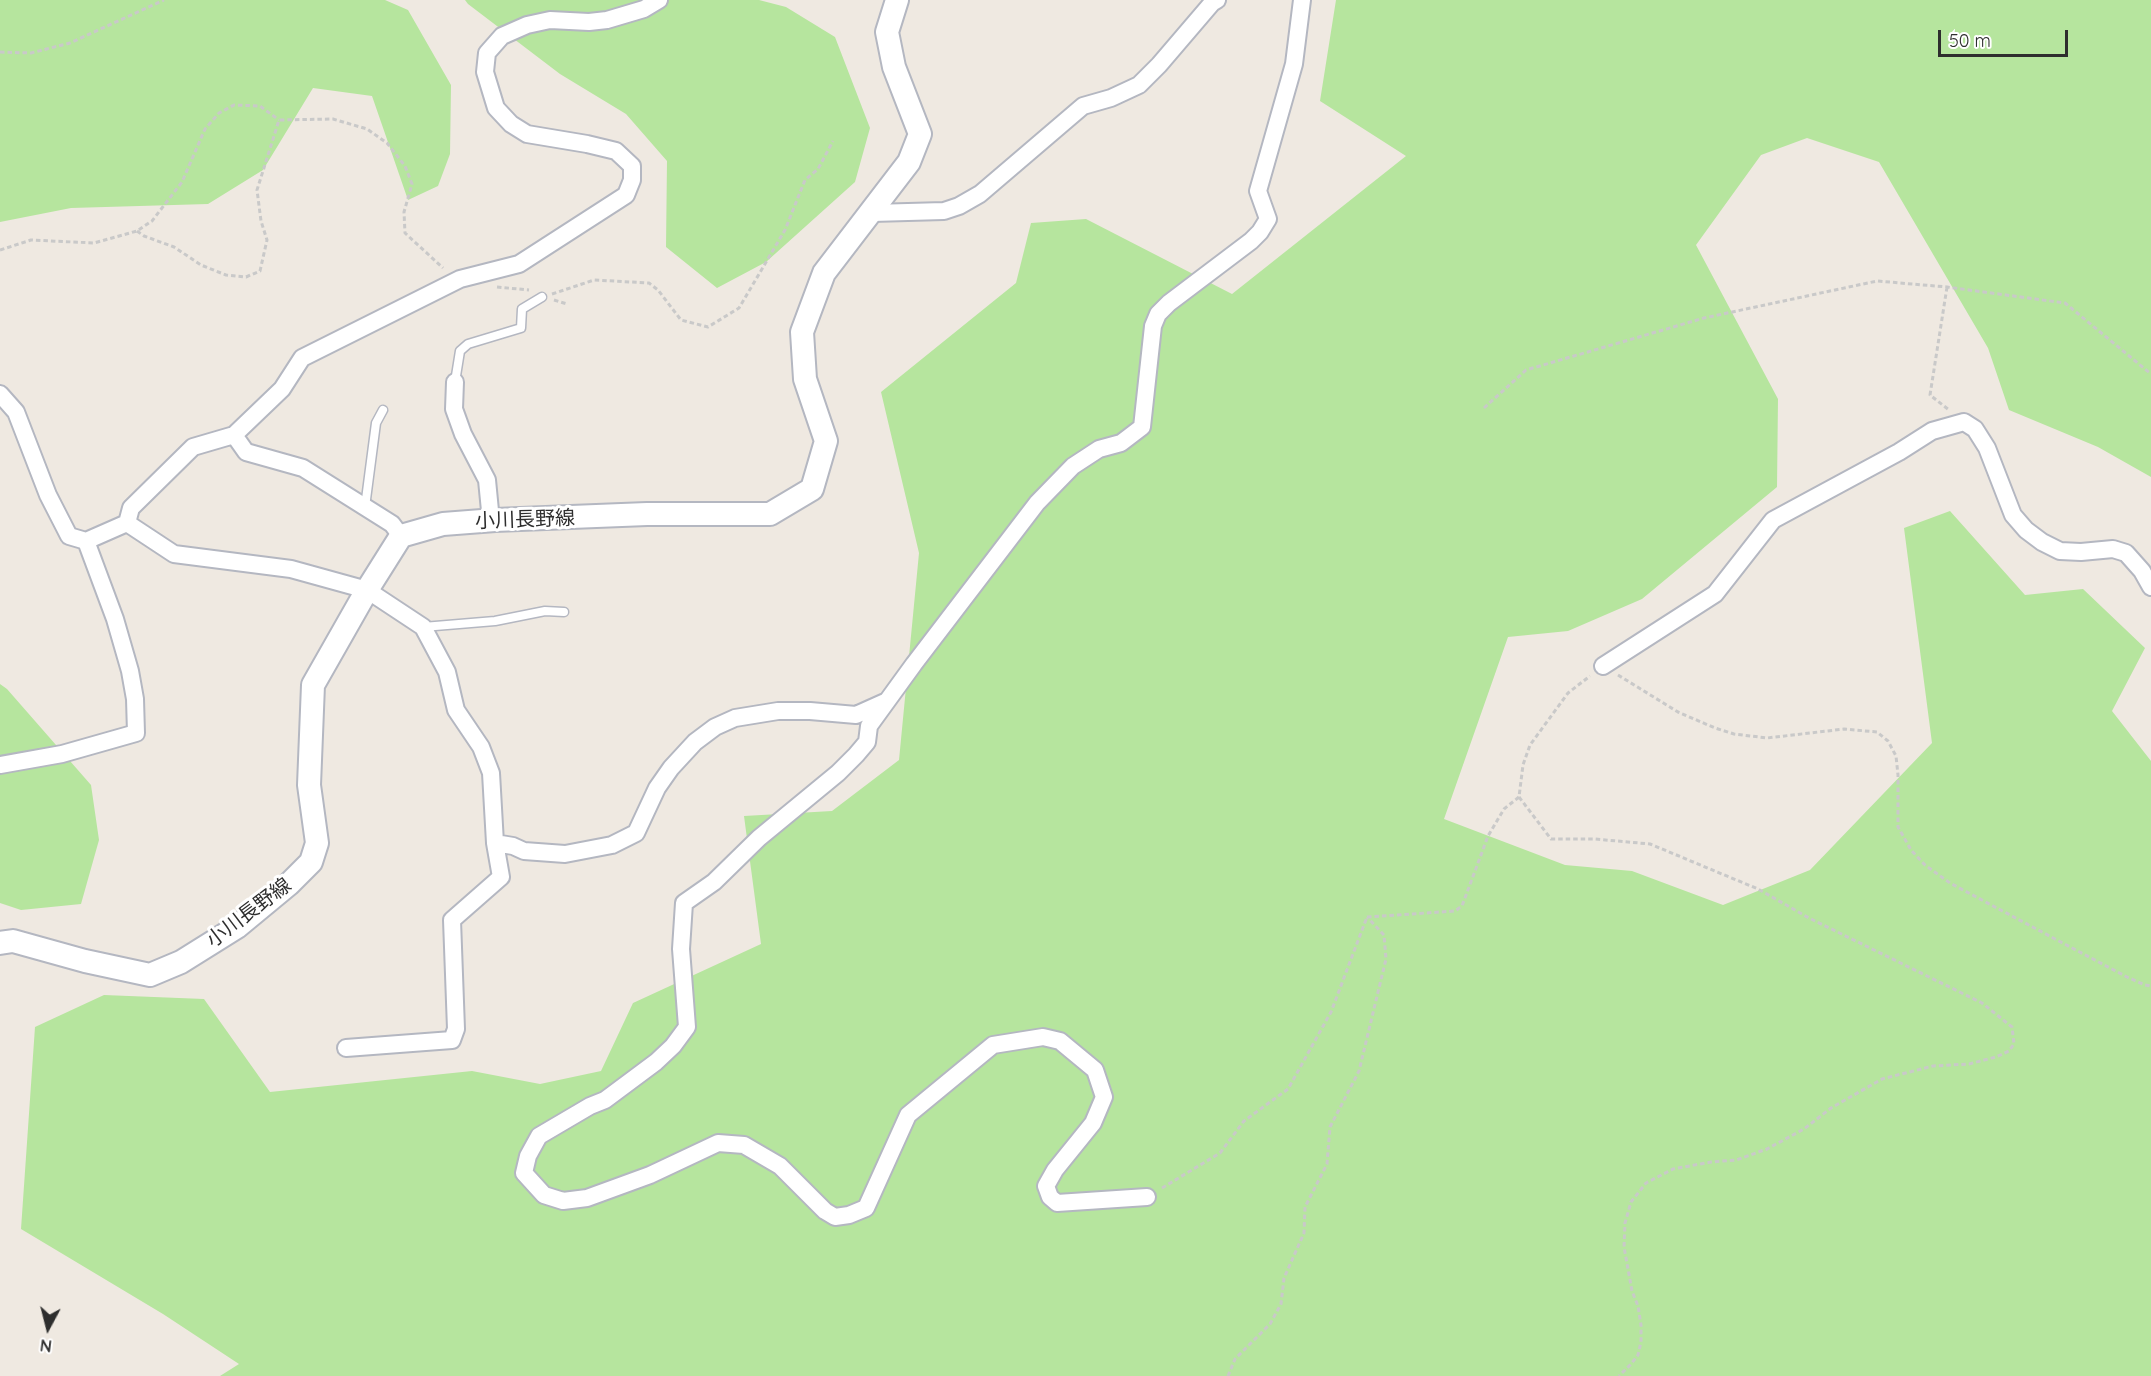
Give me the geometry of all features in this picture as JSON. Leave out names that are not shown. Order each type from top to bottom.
[{"type":"main road","name":"小川長野線","points":[[0,944],[13,941],[85,961],[150,975],[181,962],[237,927],[289,884],[311,861],[316,843],[309,785],[314,685],[367,590],[401,536],[443,524],[491,521],[647,513],[770,514],[812,489],[826,441],[805,379],[802,332],[824,273],[909,162],[920,134],[894,67],[887,32],[897,0]]},
{"type":"street","points":[[127,523],[131,508],[193,447],[234,435],[282,389],[302,358],[455,281],[519,264],[626,195],[632,180],[632,166],[616,151],[527,134],[511,124],[496,108],[489,91],[485,72],[487,53],[502,36],[527,25],[550,20],[589,22],[607,20],[644,9],[659,0]]},
{"type":"street","points":[[872,213],[944,211],[960,206],[980,194],[1083,106],[1111,98],[1139,85],[1217,0]]},
{"type":"street","points":[[1147,1197],[1057,1203],[1050,1197],[1046,1186],[1055,1170],[1093,1123],[1104,1097],[1095,1070],[1060,1041],[1043,1037],[993,1045],[908,1115],[866,1208],[849,1215],[835,1216],[825,1212],[780,1166],[744,1145],[718,1143],[650,1175],[587,1198],[563,1201],[544,1195],[524,1173],[528,1156],[539,1136],[590,1106],[605,1100],[656,1062],[673,1046],[687,1027],[681,949],[684,903],[714,882],[759,838],[838,773],[867,742],[868,726],[885,702],[1037,504],[1073,466],[1099,449],[1121,443],[1142,427],[1152,326],[1158,314],[1169,303],[1251,241],[1268,219],[1258,191],[1294,64],[1302,0]]},
{"type":"street","points":[[455,382],[454,410],[486,480],[491,521]]},
{"type":"street","points":[[0,394],[16,412],[48,495],[69,536],[86,541],[127,523]]},
{"type":"street","points":[[1603,666],[1715,594],[1746,558],[1773,520],[1932,431],[1964,422],[1975,429],[1987,448],[2013,515],[2026,530],[2042,542],[2060,551],[2113,549],[2126,553],[2142,571],[2151,587]]},
{"type":"street","points":[[234,435],[246,452],[303,468],[392,524],[401,536]]},
{"type":"street","points":[[127,523],[174,554],[291,569],[367,590],[423,627],[447,672],[456,710],[481,747],[491,773],[495,843],[501,877],[452,920],[456,1029],[452,1040],[346,1048]]},
{"type":"street","points":[[0,765],[62,754],[136,733],[135,699],[130,671],[115,620],[86,541]]},
{"type":"street","points":[[495,843],[524,851],[565,854],[612,845],[636,834],[657,788],[670,768],[695,742],[715,727],[735,718],[778,711],[856,715],[885,702]]},
{"type":"lane","points":[[455,382],[460,351],[468,344],[521,328],[522,309],[542,297]]},
{"type":"lane","points":[[365,507],[376,423],[383,410]]},
{"type":"lane","points":[[423,627],[495,621],[545,611],[564,612]]},
{"type":"path","points":[[0,52],[31,53],[69,43],[164,0]]},
{"type":"path","points":[[0,250],[31,240],[94,243],[136,231],[152,221],[182,182],[205,129],[219,112],[234,105],[260,106],[279,120],[333,119],[367,129],[387,143],[405,166],[412,184],[404,212],[405,233],[455,281]]},
{"type":"path","points":[[136,231],[174,247],[201,265],[226,275],[246,277],[260,271],[267,240],[261,220],[257,190],[279,120]]},
{"type":"path","points":[[542,297],[594,279],[650,283],[681,320],[708,327],[739,308],[785,230],[805,180],[818,169],[833,141]]},
{"type":"path","points":[[1484,408],[1526,370],[1704,318],[1877,281],[1947,287],[2065,303],[2151,374]]},
{"type":"path","points":[[486,287],[533,290],[542,297],[567,304]]},
{"type":"path","points":[[1947,287],[1930,395],[1964,422]]},
{"type":"path","points":[[1367,917],[1455,911],[1462,906],[1488,836],[1504,809],[1519,797],[1523,765],[1530,745],[1568,693],[1603,666],[1678,712],[1734,734],[1767,738],[1844,729],[1877,732],[1888,741],[1896,756],[1898,827],[1911,850],[1925,865],[1950,883],[2127,977],[2151,986]]},
{"type":"path","points":[[1519,797],[1551,839],[1595,839],[1650,844],[1758,889],[1809,918],[1982,1003],[2012,1027],[2014,1044],[2009,1051],[1996,1057],[1969,1064],[1933,1066],[1882,1079],[1831,1108],[1804,1129],[1767,1149],[1736,1160],[1673,1168],[1646,1183],[1631,1202],[1625,1223],[1624,1247],[1632,1291],[1638,1306],[1641,1342],[1638,1354],[1619,1376]]},
{"type":"path","points":[[1147,1197],[1220,1153],[1244,1121],[1288,1089],[1331,1012],[1367,917]]},
{"type":"path","points":[[1228,1376],[1235,1359],[1270,1324],[1281,1304],[1284,1278],[1305,1233],[1305,1207],[1327,1164],[1330,1127],[1359,1071],[1386,959],[1384,935],[1367,917]]},
{"type":"green space","points":[[0,0],[385,0],[408,10],[451,85],[450,154],[438,186],[408,200],[372,96],[313,88],[263,170],[208,204],[71,208],[0,222]]},
{"type":"green space","points":[[465,0],[759,0],[786,7],[835,37],[870,128],[855,182],[766,262],[717,288],[666,247],[667,161],[626,114],[560,74]]},
{"type":"green space","points":[[1336,0],[2151,0],[2151,477],[2098,447],[2009,410],[1988,348],[1879,162],[1807,138],[1761,155],[1696,245],[1778,399],[1777,487],[1642,599],[1568,631],[1508,637],[1444,819],[1565,865],[1632,871],[1723,905],[1810,870],[1932,743],[1904,528],[1950,511],[2025,595],[2083,589],[2145,648],[2112,711],[2151,761],[2151,1376],[220,1376],[239,1364],[163,1314],[21,1229],[35,1027],[104,995],[204,999],[270,1092],[472,1071],[540,1084],[601,1071],[633,1003],[761,944],[744,816],[832,811],[899,760],[919,553],[881,392],[1016,283],[1031,223],[1086,219],[1232,294],[1406,156],[1320,101]]},
{"type":"green space","points":[[0,684],[7,689],[91,785],[99,840],[81,904],[21,910],[0,903]]}]
